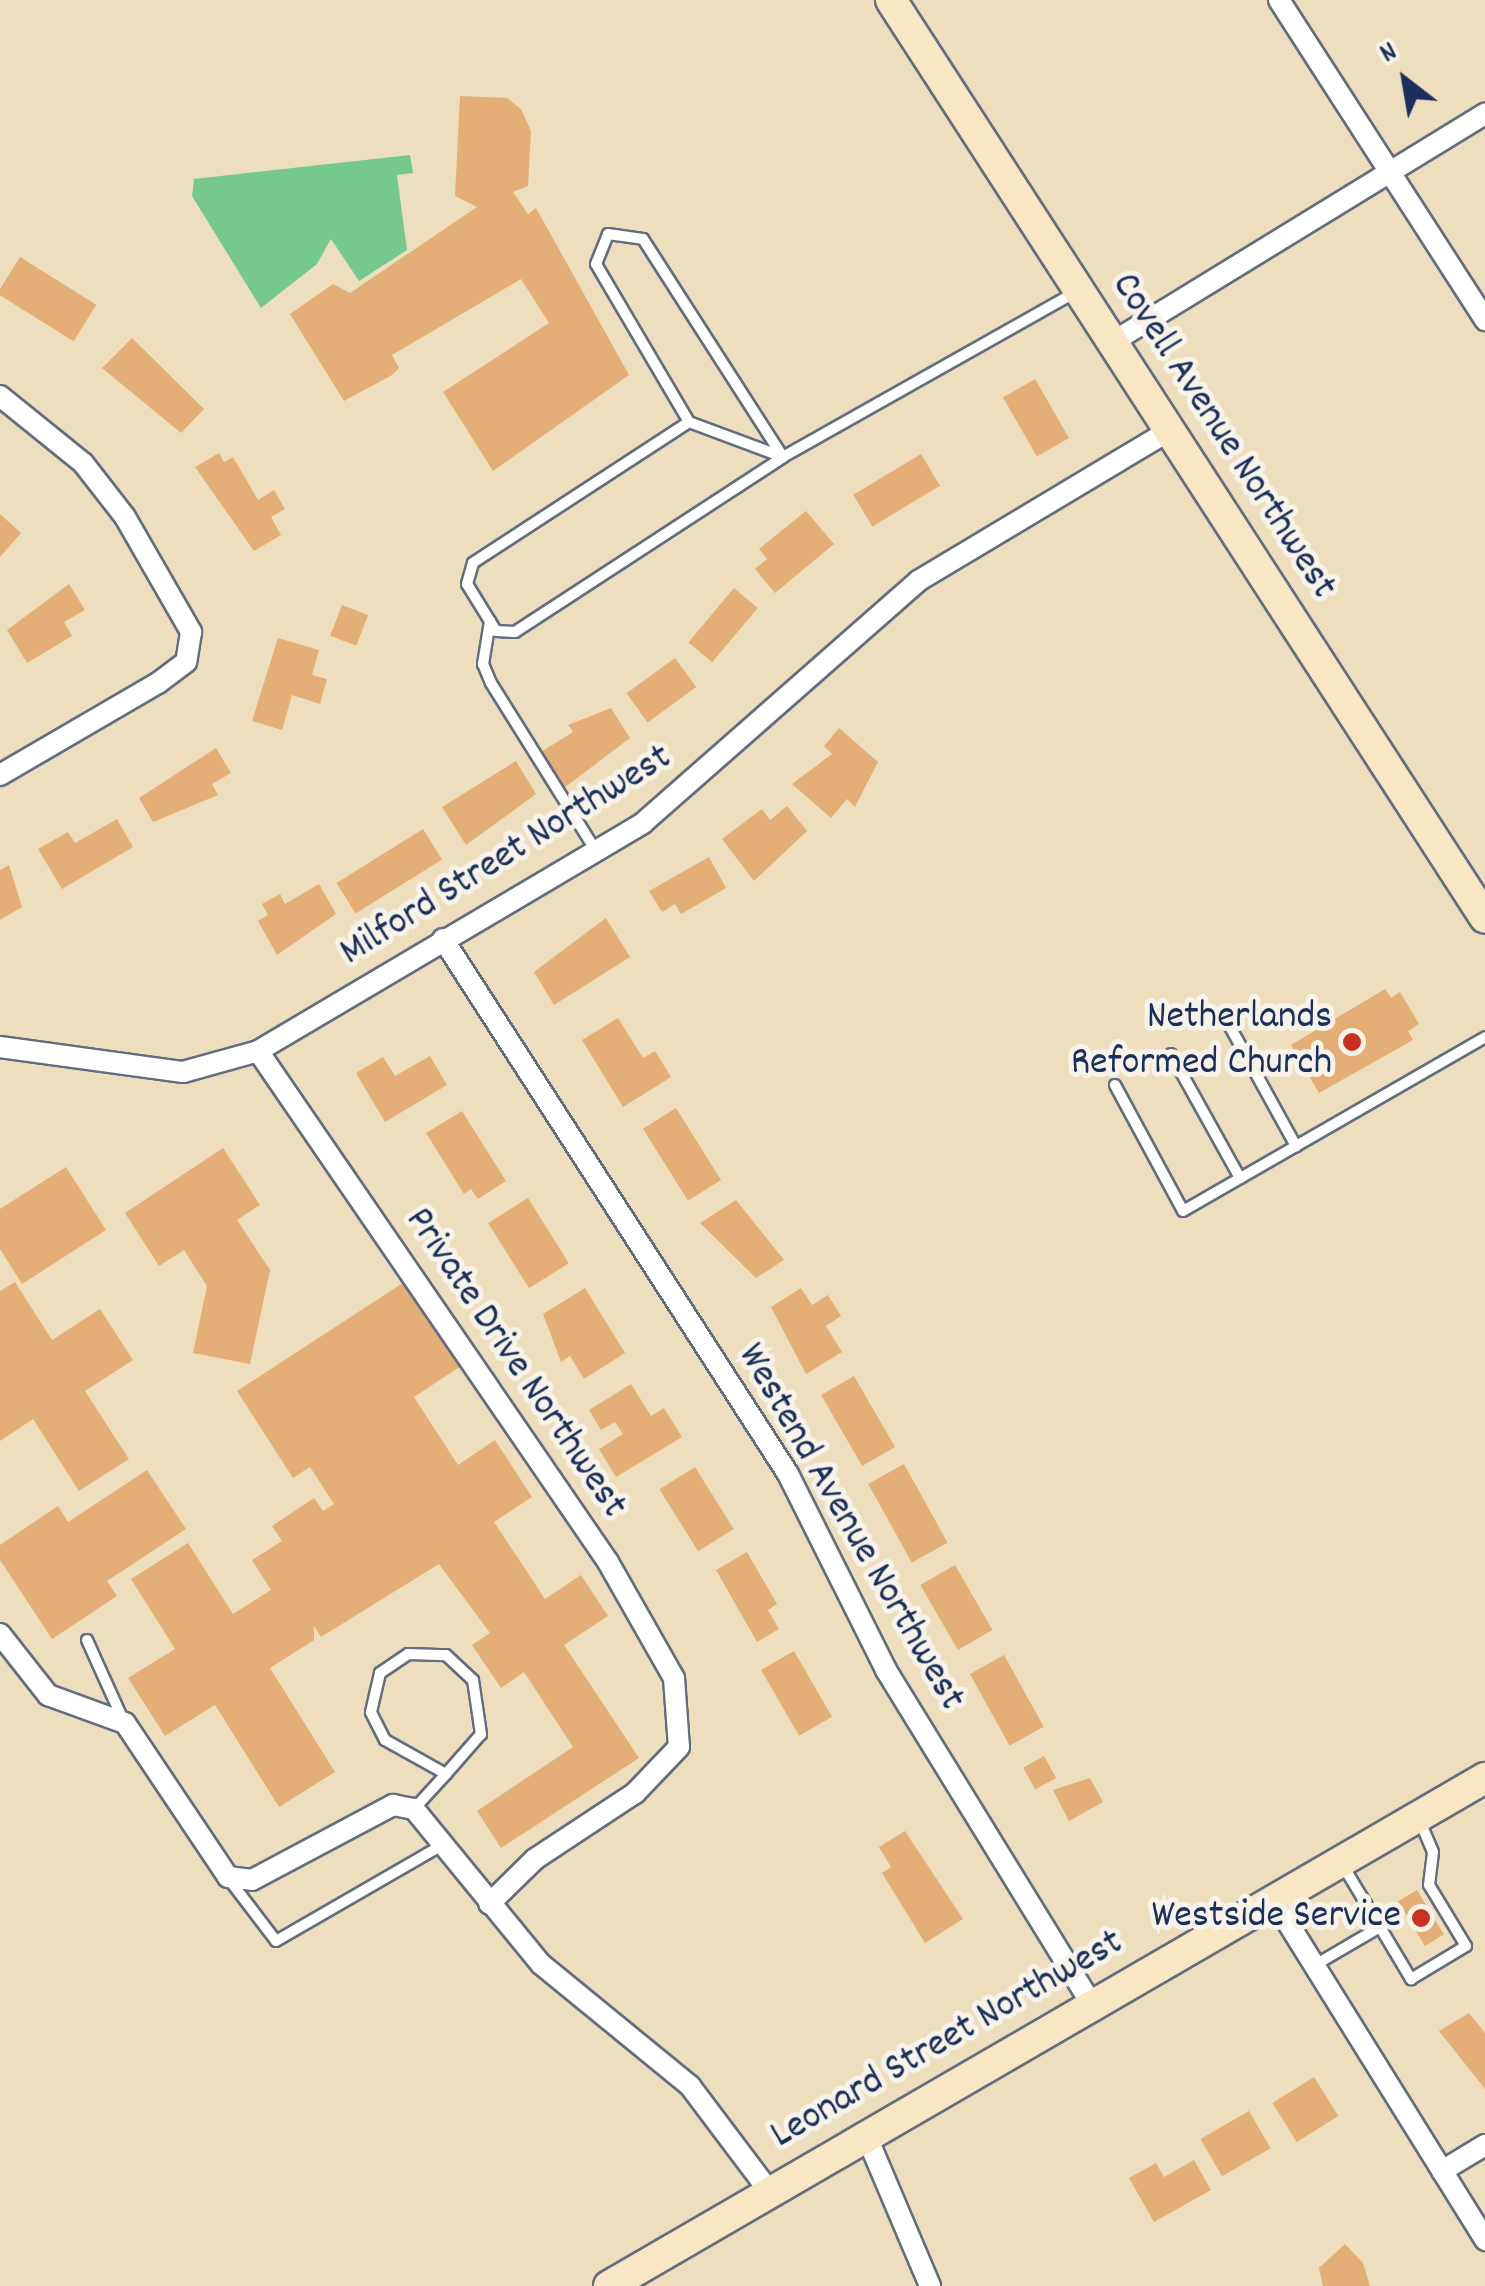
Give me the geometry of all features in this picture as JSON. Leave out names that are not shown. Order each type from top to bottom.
[{"type":"street","name":"Covell Avenue Northwest","points":[[891,0],[1485,918]]},
{"type":"street","points":[[1279,0],[1485,320]]},
{"type":"street","points":[[1111,344],[1485,114]]},
{"type":"street","points":[[0,396],[83,463],[126,517],[190,632],[186,662],[0,776]]},
{"type":"street","name":"Milford Street Northwest","points":[[258,1050],[596,851],[695,786],[918,580],[1169,431]]},
{"type":"street","name":"Westend Avenue Northwest","points":[[444,939],[788,1474],[886,1670],[1091,2003]]},
{"type":"street","points":[[0,1048],[183,1072],[258,1050]]},
{"type":"street","name":"Private Drive Northwest","points":[[258,1050],[608,1562],[674,1678],[678,1747],[635,1793],[535,1859],[489,1904]]},
{"type":"street","points":[[0,1634],[48,1696],[125,1723],[228,1877],[252,1880],[393,1805],[414,1809],[541,1964],[690,2086],[770,2192]]},
{"type":"street","name":"Leonard Street Northwest","points":[[609,2286],[1091,2003],[1485,1778]]},
{"type":"street","points":[[1273,1899],[1485,2240]]},
{"type":"street","points":[[866,2134],[930,2286]]},
{"type":"street","points":[[1442,2170],[1485,2146]]},
{"type":"lane","points":[[608,234],[643,239],[784,457],[688,422],[596,264],[608,234]]},
{"type":"lane","points":[[688,422],[473,563],[467,584],[490,621],[505,636],[784,457],[1078,290]]},
{"type":"lane","points":[[490,621],[482,664],[596,851]]},
{"type":"lane","points":[[1228,1022],[1296,1146]]},
{"type":"lane","points":[[1115,1085],[1182,1211],[1485,1037]]},
{"type":"lane","points":[[1171,1054],[1240,1178]]},
{"type":"lane","points":[[88,1640],[125,1723]]},
{"type":"lane","points":[[414,1809],[446,1774],[481,1734],[473,1680],[446,1655],[408,1654],[380,1674],[371,1712],[385,1740],[446,1774]]},
{"type":"lane","points":[[1340,1860],[1411,1979],[1466,1946],[1429,1885],[1433,1852],[1418,1816]]},
{"type":"lane","points":[[228,1877],[276,1941],[442,1845]]},
{"type":"lane","points":[[1314,1965],[1380,1927]]},
{"type":"green space","points":[[410,155],[413,173],[397,175],[407,250],[359,281],[331,239],[317,264],[261,308],[192,196],[194,179]]},
{"type":"building","points":[[460,96],[507,98],[521,109],[531,131],[528,186],[513,192],[528,214],[536,208],[629,375],[493,471],[443,392],[549,323],[521,279],[392,355],[399,368],[392,375],[344,401],[290,314],[333,284],[350,293],[477,207],[455,196]]},
{"type":"building","points":[[20,257],[96,305],[74,341],[0,295]]},
{"type":"building","points":[[132,338],[204,409],[181,433],[102,368]]},
{"type":"building","points":[[1035,379],[1069,438],[1037,456],[1003,398]]},
{"type":"building","points":[[219,453],[224,462],[233,457],[258,500],[274,490],[285,509],[271,517],[281,535],[254,551],[195,467]]},
{"type":"building","points":[[921,454],[940,486],[872,526],[853,495]]},
{"type":"building","points":[[806,511],[834,544],[775,593],[755,569],[767,559],[759,549]]},
{"type":"building","points":[[0,514],[21,533],[0,557]]},
{"type":"building","points":[[69,584],[85,610],[64,622],[72,636],[27,663],[7,630]]},
{"type":"building","points":[[734,588],[758,608],[712,662],[688,642]]},
{"type":"building","points":[[342,605],[368,615],[356,646],[330,636]]},
{"type":"building","points":[[278,638],[319,650],[312,675],[327,679],[320,704],[292,695],[282,730],[252,721]]},
{"type":"building","points":[[675,658],[696,687],[648,722],[626,693]]},
{"type":"building","points":[[611,708],[630,738],[564,788],[541,752],[573,732],[568,725]]},
{"type":"building","points":[[839,728],[878,762],[855,807],[847,799],[831,818],[792,784],[832,754],[824,746]]},
{"type":"building","points":[[216,748],[231,773],[212,784],[218,795],[153,822],[139,798]]},
{"type":"building","points":[[516,761],[536,794],[466,845],[442,807]]},
{"type":"building","points":[[787,806],[807,831],[754,881],[722,839],[762,809],[770,820]]},
{"type":"building","points":[[117,819],[133,847],[62,889],[38,849],[68,832],[75,843]]},
{"type":"building","points":[[423,829],[442,860],[356,914],[336,883]]},
{"type":"building","points":[[709,857],[726,888],[681,914],[675,904],[662,912],[649,891]]},
{"type":"building","points":[[9,865],[22,907],[0,920],[0,870]]},
{"type":"building","points":[[319,884],[336,914],[277,955],[258,921],[268,915],[262,904],[280,894],[285,904]]},
{"type":"building","points":[[606,918],[630,957],[554,1005],[534,972]]},
{"type":"building","name":"Netherlands Reformed Church","points":[[1385,989],[1391,998],[1400,992],[1419,1024],[1408,1031],[1413,1040],[1319,1093],[1291,1045]]},
{"type":"building","points":[[618,1018],[643,1058],[655,1051],[671,1077],[623,1107],[582,1040]]},
{"type":"building","points":[[430,1056],[447,1085],[385,1122],[356,1073],[383,1057],[395,1076]]},
{"type":"building","points":[[676,1108],[721,1180],[688,1201],[643,1129]]},
{"type":"building","points":[[462,1111],[506,1181],[478,1199],[471,1189],[464,1194],[426,1133]]},
{"type":"building","points":[[223,1148],[260,1205],[237,1220],[270,1270],[250,1364],[193,1353],[207,1286],[184,1250],[159,1266],[125,1213]]},
{"type":"building","points":[[66,1167],[106,1230],[22,1284],[0,1249],[0,1209]]},
{"type":"building","points":[[528,1198],[569,1263],[529,1288],[488,1223]]},
{"type":"building","points":[[736,1200],[784,1260],[756,1278],[700,1223]]},
{"type":"building","points":[[412,1277],[467,1362],[414,1397],[458,1465],[495,1440],[532,1497],[494,1522],[545,1599],[581,1575],[608,1616],[564,1645],[639,1758],[501,1848],[477,1811],[573,1747],[524,1672],[501,1688],[472,1645],[490,1633],[439,1564],[321,1637],[314,1626],[314,1640],[270,1668],[335,1772],[279,1807],[215,1705],[165,1736],[128,1678],[175,1649],[131,1579],[188,1543],[233,1614],[271,1590],[252,1560],[282,1541],[272,1526],[314,1498],[323,1511],[334,1504],[310,1467],[293,1478],[237,1391]]},
{"type":"building","points":[[15,1282],[52,1340],[100,1309],[133,1360],[85,1391],[129,1459],[79,1491],[33,1419],[0,1441],[0,1291]]},
{"type":"building","points":[[585,1288],[625,1353],[584,1379],[570,1356],[561,1362],[543,1314]]},
{"type":"building","points":[[801,1288],[812,1305],[828,1295],[841,1316],[826,1326],[842,1352],[806,1374],[771,1307]]},
{"type":"building","points":[[854,1376],[895,1447],[862,1466],[821,1395]]},
{"type":"building","points":[[631,1384],[651,1416],[664,1408],[682,1437],[616,1477],[599,1449],[623,1434],[615,1422],[601,1430],[589,1410]]},
{"type":"building","points":[[904,1464],[948,1543],[912,1563],[868,1484]]},
{"type":"building","points":[[695,1467],[734,1529],[698,1551],[659,1489]]},
{"type":"building","points":[[147,1470],[186,1529],[107,1581],[117,1596],[52,1639],[0,1560],[0,1545],[58,1506],[68,1522]]},
{"type":"building","points":[[747,1552],[777,1604],[768,1610],[779,1629],[757,1642],[716,1570]]},
{"type":"building","points":[[955,1565],[992,1630],[958,1650],[920,1585]]},
{"type":"building","points":[[794,1651],[832,1717],[799,1736],[761,1670]]},
{"type":"building","points":[[1004,1655],[1044,1727],[1010,1746],[970,1674]]},
{"type":"building","points":[[1044,1756],[1056,1778],[1035,1790],[1023,1768]]},
{"type":"building","points":[[1090,1778],[1103,1802],[1069,1821],[1053,1790]]},
{"type":"building","points":[[905,1831],[963,1919],[925,1943],[882,1873],[891,1867],[879,1847]]},
{"type":"building","points":[[1417,1890],[1444,1935],[1425,1946],[1398,1901]]},
{"type":"building","points":[[1469,2013],[1485,2033],[1485,2089],[1439,2031]]},
{"type":"building","points":[[1314,2077],[1338,2116],[1297,2142],[1272,2103]]},
{"type":"building","points":[[1249,2111],[1270,2148],[1222,2176],[1201,2139]]},
{"type":"building","points":[[1194,2160],[1211,2190],[1154,2222],[1129,2178],[1156,2163],[1164,2177]]},
{"type":"building","points":[[1345,2244],[1363,2263],[1370,2286],[1323,2286],[1319,2268]]},
{"type":"place","name":"Netherlands Reformed Church","points":[[1352,1042]]},
{"type":"place","name":"Westside Service","points":[[1421,1918]]}]
